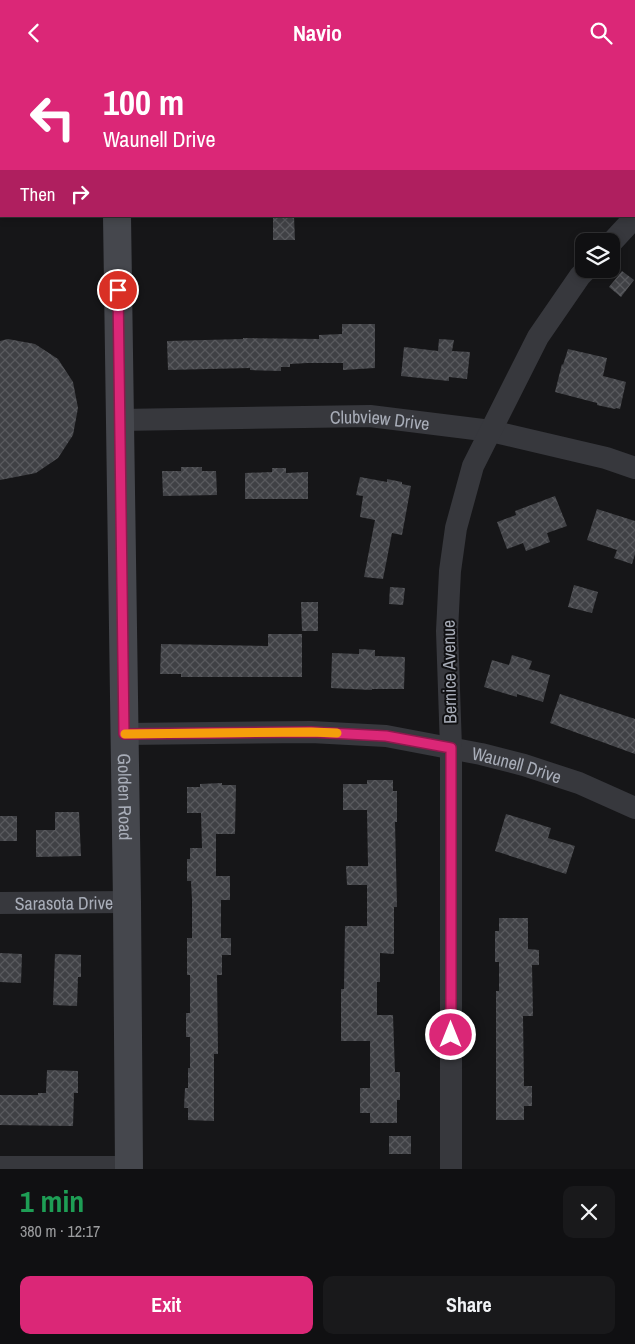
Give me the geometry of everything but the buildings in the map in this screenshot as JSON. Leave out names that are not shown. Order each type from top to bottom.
[{"type":"street","name":"Golden Road","points":[[117,217],[127,902],[128,1168]]},
{"type":"street","points":[[620,233],[635,217]]},
{"type":"street","name":"Bernice Avenue","points":[[451,1169],[451,748],[447,631],[450,571],[456,528],[473,466],[538,337],[579,278]]},
{"type":"street","name":"Clubview Drive","points":[[120,420],[370,416],[491,431],[606,458],[635,468]]},
{"type":"street","name":"Waunell Drive","points":[[124,734],[311,732],[386,736],[481,754],[542,771],[579,783],[635,808]]},
{"type":"street","name":"Sarasota Drive","points":[[0,903],[127,902]]},
{"type":"street","points":[[0,1167],[128,1168]]},
{"type":"slow traffic","points":[[125,734],[337,733]]},
{"type":"route","points":[[118,290],[124,734],[311,732],[386,736],[451,748],[451,1035]]}]
